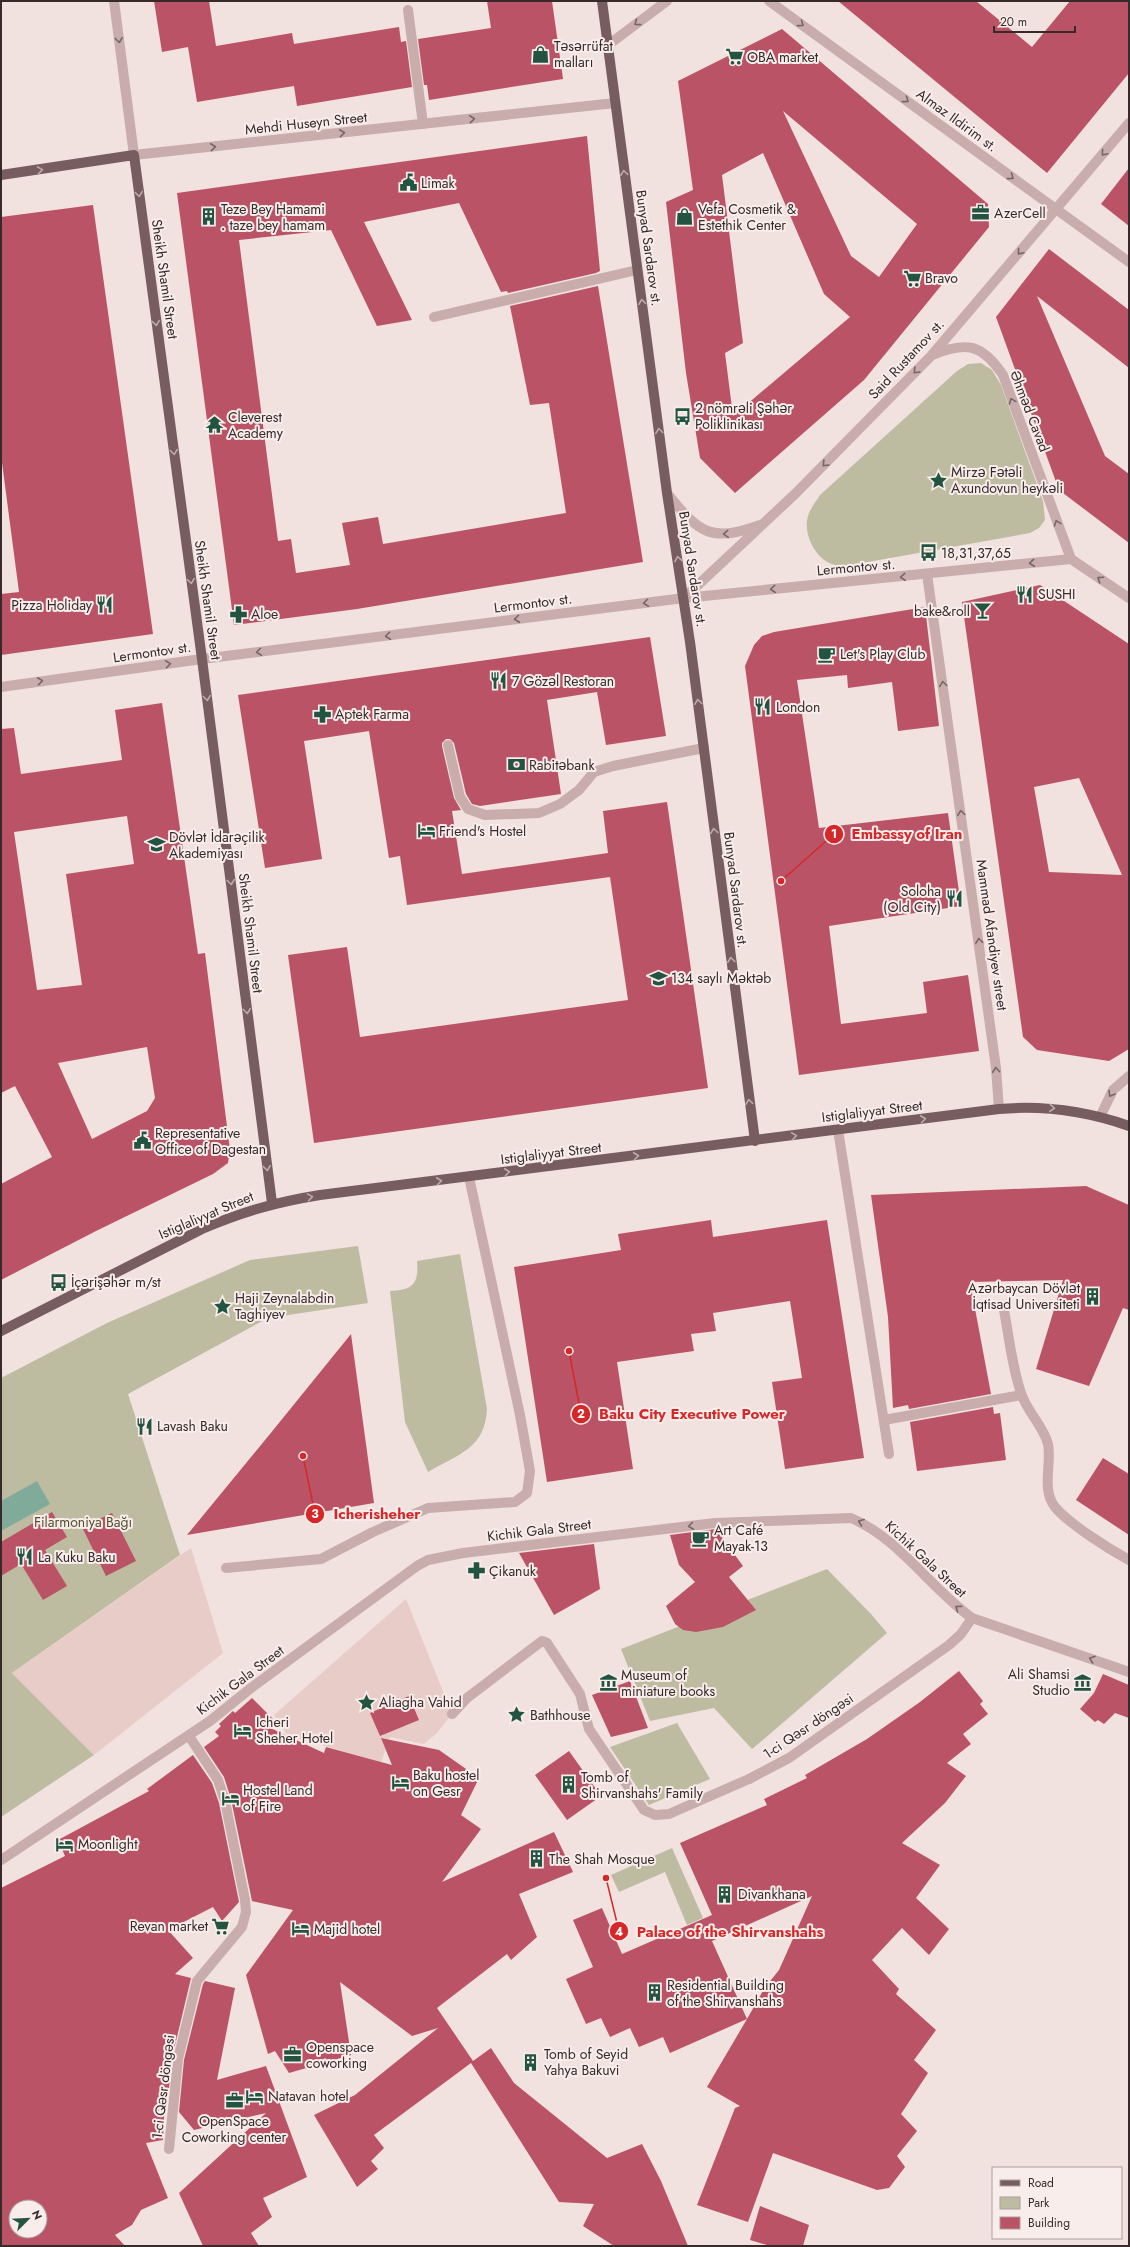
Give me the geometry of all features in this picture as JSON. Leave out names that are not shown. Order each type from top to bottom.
[{"type":"main road","name":"Bunyad Sardarov st.","points":[[602,1],[637,270],[684,598],[755,1141]]},
{"type":"main road","name":"Mehdi Huseyn Street","points":[[1,175],[134,156]]},
{"type":"main road","name":"Sheikh Shamil Street","points":[[134,156],[202,659],[272,1203]]},
{"type":"main road","name":"Istiglaliyyat Street","points":[[1,1331],[195,1232],[235,1215],[272,1203],[320,1195],[999,1109],[1046,1108],[1074,1110],[1129,1126]]},
{"type":"street","name":"Sheikh Shamil Street","points":[[114,1],[134,156]]},
{"type":"street","points":[[608,45],[667,1]]},
{"type":"street","name":"Almaz Ildirim st.","points":[[769,1],[1129,262]]},
{"type":"street","points":[[408,10],[424,124]]},
{"type":"street","name":"Mehdi Huseyn Street","points":[[134,156],[615,103]]},
{"type":"street","name":"Said Rustamov st.","points":[[684,598],[764,524],[931,356],[1129,123]]},
{"type":"street","points":[[434,318],[637,270]]},
{"type":"street","name":"Əhməd Cavad","points":[[931,356],[952,347],[966,346],[980,351],[992,359],[1003,375],[1071,559]]},
{"type":"street","points":[[668,493],[682,512],[698,528],[718,535],[736,534],[764,524]]},
{"type":"street","points":[[1071,559],[1129,598]]},
{"type":"street","name":"Lermontov st.","points":[[1,687],[202,659],[684,598],[1071,559]]},
{"type":"street","name":"Mammad Afandiyev street","points":[[927,574],[995,1060],[999,1109]]},
{"type":"street","points":[[448,745],[460,797],[468,809],[485,815],[539,813],[560,804],[579,790],[594,772],[613,766],[704,748]]},
{"type":"street","points":[[1100,1117],[1113,1090],[1129,1076]]},
{"type":"street","points":[[838,1130],[889,1454]]},
{"type":"street","points":[[226,1568],[321,1559],[373,1532],[428,1508],[515,1502],[527,1493],[530,1471],[529,1464],[469,1177]]},
{"type":"street","points":[[1004,1310],[1021,1395],[1042,1429],[1048,1445],[1048,1489],[1055,1506],[1066,1517],[1129,1560]]},
{"type":"street","points":[[884,1420],[1021,1395]]},
{"type":"street","name":"Kichik Gala Street","points":[[1,1860],[189,1736],[417,1566],[428,1560],[463,1553],[715,1523],[851,1518],[870,1526],[894,1546],[952,1603],[972,1618],[1129,1672]]},
{"type":"street","name":"1-ci Qəsr döngəsi","points":[[452,1714],[467,1698],[542,1641],[547,1643],[580,1694],[589,1729],[644,1810],[655,1815],[669,1814],[750,1779],[789,1758],[950,1645],[961,1634],[972,1618]]},
{"type":"street","name":"1-ci Qəsr döngəsi","points":[[169,2149],[178,2059],[197,1981],[242,1927],[246,1912],[245,1900],[225,1801],[218,1780],[189,1736]]},
{"type":"green space","points":[[981,363],[992,370],[1001,385],[1043,501],[1045,520],[1039,528],[1030,533],[851,565],[835,565],[823,559],[810,541],[807,528],[809,514],[820,495],[957,371],[968,364]]},
{"type":"green space","name":"Filarmoniya Bağı","points":[[358,1246],[368,1303],[268,1318],[128,1394],[180,1555],[12,1673],[94,1755],[1,1817],[1,1378],[107,1323],[250,1260]]},
{"type":"green space","points":[[460,1254],[487,1409],[485,1422],[481,1433],[475,1442],[459,1455],[428,1472],[405,1422],[390,1291],[404,1289],[413,1284],[417,1275],[417,1261]]},
{"type":"green space","points":[[827,1569],[871,1614],[887,1633],[764,1739],[752,1749],[714,1708],[650,1721],[621,1649]]},
{"type":"green space","points":[[677,1723],[710,1779],[649,1805],[610,1747]]},
{"type":"green space","points":[[672,1848],[703,1918],[687,1925],[665,1872],[619,1892],[611,1875]]},
{"type":"shaded area","points":[[37,1481],[50,1504],[1,1531],[1,1501]]},
{"type":"shaded area","points":[[191,1548],[223,1653],[94,1755],[12,1673]]},
{"type":"shaded area","points":[[406,1599],[452,1714],[437,1733],[424,1744],[390,1737],[381,1762],[287,1735],[274,1715]]},
{"type":"building","points":[[154,1],[209,1],[216,46],[292,33],[294,44],[399,27],[401,42],[406,41],[412,87],[297,106],[294,86],[197,102],[188,47],[162,52]]},
{"type":"building","points":[[487,1],[552,1],[563,79],[429,100],[427,85],[424,85],[418,39],[491,28]]},
{"type":"building","points":[[838,1],[976,1],[1032,47],[1070,1],[1129,1],[1129,73],[1047,173]]},
{"type":"building","points":[[782,29],[988,204],[989,227],[864,380],[735,493],[700,458],[686,373],[666,202],[693,190],[678,81]],"holes":[[[783,111],[917,224],[879,277],[851,256]],[[763,153],[824,294],[850,317],[733,416],[725,353],[743,343],[722,175]]]},
{"type":"building","points":[[587,136],[600,271],[596,273],[508,293],[507,291],[501,292],[459,203],[364,222],[412,320],[377,326],[331,230],[239,240],[278,541],[291,539],[296,573],[350,565],[342,523],[378,517],[383,544],[566,513],[549,403],[530,405],[510,306],[598,286],[643,562],[357,609],[234,625],[177,193]]},
{"type":"building","points":[[1129,168],[1129,226],[1101,204]]},
{"type":"building","points":[[93,205],[153,634],[1,655],[1,594],[19,592],[1,455],[1,217]]},
{"type":"building","points":[[1049,249],[1129,310],[1129,368],[1037,296],[1105,456],[1129,474],[1129,543],[1059,490],[996,317]]},
{"type":"building","points":[[1040,585],[1129,644],[1129,1049],[1109,1061],[1037,1050],[1023,1037],[962,602]],"holes":[[[1079,778],[1122,875],[1049,872],[1034,787]]]},
{"type":"building","points":[[925,607],[939,726],[898,731],[892,682],[848,688],[847,675],[797,680],[819,828],[948,813],[961,906],[829,926],[841,1024],[927,1013],[923,982],[968,975],[979,1051],[799,1075],[745,666],[754,645],[762,636],[774,632]]},
{"type":"building","points":[[650,637],[666,736],[606,745],[597,692],[547,700],[561,794],[480,806],[472,804],[466,794],[454,743],[450,739],[446,739],[442,743],[442,746],[454,798],[461,810],[452,811],[462,874],[608,853],[603,811],[667,802],[708,1088],[314,1143],[288,955],[347,947],[360,1037],[628,1000],[610,877],[407,905],[400,856],[389,858],[369,731],[304,741],[322,859],[265,868],[238,695]]},
{"type":"building","points":[[162,703],[198,954],[205,953],[230,1150],[228,1163],[213,1174],[96,1231],[1,1280],[1,1184],[52,1157],[15,1086],[1,1093],[1,729],[14,728],[21,774],[122,760],[115,710]],"holes":[[[127,816],[134,864],[66,874],[82,985],[37,990],[14,832]],[[147,1047],[155,1098],[147,1111],[92,1139],[58,1063]]]},
{"type":"building","name":"Azərbaycan Dövlət İqtisad Universiteti","points":[[1086,1186],[1129,1205],[1129,1310],[1123,1308],[1089,1386],[1036,1369],[1063,1280],[970,1282],[991,1394],[909,1409],[908,1405],[893,1408],[888,1317],[871,1195]]},
{"type":"building","points":[[711,1220],[713,1237],[827,1220],[864,1458],[785,1469],[772,1382],[802,1378],[790,1301],[713,1313],[716,1331],[691,1334],[694,1351],[617,1362],[633,1469],[547,1482],[514,1267],[621,1250],[618,1234]]},
{"type":"building","points":[[351,1334],[374,1503],[187,1535],[270,1434]]},
{"type":"building","points":[[993,1407],[994,1414],[1000,1413],[1006,1460],[917,1471],[910,1422]]},
{"type":"building","points":[[1103,1458],[1129,1474],[1129,1535],[1076,1500]]},
{"type":"building","name":"La Kuku Baku","points":[[52,1512],[67,1537],[45,1550],[67,1586],[43,1600],[21,1564],[1,1576],[1,1542]]},
{"type":"building","points":[[112,1513],[136,1561],[106,1576],[82,1527]]},
{"type":"building","points":[[716,1529],[743,1566],[729,1577],[756,1610],[723,1627],[696,1632],[683,1630],[675,1624],[666,1606],[695,1582],[679,1565],[670,1535]]},
{"type":"building","points":[[594,1544],[600,1589],[554,1615],[519,1553]]},
{"type":"building","points":[[959,1671],[983,1701],[980,1704],[988,1714],[963,1734],[971,1744],[947,1763],[966,1776],[945,1803],[902,1843],[940,1865],[916,1898],[949,1929],[929,1955],[902,1928],[872,1960],[899,1989],[896,1994],[936,2030],[914,2060],[928,2073],[901,2114],[917,2131],[897,2156],[905,2167],[889,2188],[877,2190],[773,2153],[748,2222],[697,2205],[735,2108],[740,2106],[707,2087],[747,2019],[670,2053],[663,2037],[639,2047],[630,2028],[610,2037],[601,2018],[586,2024],[566,1979],[593,1967],[573,1920],[602,1908],[622,1954],[712,1915],[680,1843],[767,1805],[764,1799],[807,1778],[805,1775],[867,1739],[920,1702]],"holes":[[[812,1896],[779,1970],[764,1989],[747,2019],[712,1941]]]},
{"type":"building","points":[[1103,1674],[1129,1685],[1129,1718],[1115,1713],[1104,1724],[1098,1720],[1095,1722],[1080,1709],[1094,1693]]},
{"type":"building","points":[[630,1681],[648,1728],[611,1737],[592,1695]]},
{"type":"building","points":[[409,1696],[419,1720],[380,1736],[370,1713]]},
{"type":"building","points":[[252,1698],[273,1719],[266,1726],[324,1753],[326,1747],[392,1765],[381,1738],[439,1750],[479,1778],[461,1815],[481,1829],[442,1882],[554,1832],[573,1872],[519,1894],[537,1937],[511,1960],[507,1954],[437,2008],[473,2061],[491,2048],[514,2083],[607,2158],[642,2144],[661,2181],[688,2246],[614,2246],[583,2226],[594,2204],[559,2202],[471,2063],[374,2135],[384,2148],[371,2161],[378,2169],[357,2187],[314,2115],[355,2095],[438,2028],[412,2036],[340,1982],[351,2055],[289,2073],[275,2051],[268,2054],[246,1975],[293,1910],[252,1901],[231,1799],[224,1777],[204,1747],[219,1736],[215,1732],[221,1726],[219,1724],[233,1711],[235,1713]]},
{"type":"building","name":"Tomb of Shirvanshahs' Family","points":[[569,1751],[601,1796],[567,1820],[535,1775]]},
{"type":"building","points":[[193,1755],[212,1783],[219,1803],[239,1902],[222,1921],[213,1907],[168,1930],[193,1958],[175,1974],[191,1978],[172,2058],[168,2098],[165,2094],[163,2140],[146,2143],[168,2198],[141,2210],[132,2225],[115,2235],[125,2246],[1,2246],[1,1888],[65,1856],[58,1840],[149,1791],[147,1789]]},
{"type":"building","points":[[205,1981],[235,1988],[217,2080],[266,2066],[307,2177],[263,2198],[272,2217],[251,2233],[259,2246],[203,2246],[179,2193],[266,2113],[194,2130],[179,2112],[184,2060]]},
{"type":"building","points":[[760,2206],[809,2225],[803,2246],[770,2246],[750,2240]]},
{"type":"place","name":"Təsərrüfat malları","points":[[541,54]]},
{"type":"place","name":"OBA market","points":[[734,57]]},
{"type":"place","name":"Limak","points":[[408,183]]},
{"type":"place","name":"AzerCell","points":[[981,213]]},
{"type":"place","name":"Teze Bey Hamami . taze bey hamam","points":[[208,217]]},
{"type":"place","name":"Vefa Cosmetik & Estethik Center","points":[[685,217]]},
{"type":"place","name":"Bravo","points":[[912,278]]},
{"type":"place","name":"2 nömrəli Şəhər Poliklinikası","points":[[682,416]]},
{"type":"place","name":"Cleverest Academy","points":[[215,425]]},
{"type":"place","name":"Mirzə Fətəli Axundovun heykəli","points":[[938,480]]},
{"type":"place","name":"18,31,37,65","points":[[928,553]]},
{"type":"place","name":"SUSHI","points":[[1025,594]]},
{"type":"place","name":"Pizza Holiday","points":[[105,605]]},
{"type":"place","name":"bake&roll","points":[[983,611]]},
{"type":"place","name":"Aloe","points":[[238,614]]},
{"type":"place","name":"Let's Play Club","points":[[827,654]]},
{"type":"place","name":"7 Gözəl Restoran","points":[[499,681]]},
{"type":"place","name":"London","points":[[763,707]]},
{"type":"place","name":"Aptek Farma","points":[[322,714]]},
{"type":"place","name":"Rabitəbank","points":[[516,765]]},
{"type":"place","name":"Friend's Hostel","points":[[426,831]]},
{"type":"place","name":"Dövlət İdarəçilik Akademiyası","points":[[156,845]]},
{"type":"place","name":"Embassy of Iran","points":[[781,881]]},
{"type":"place","name":"Soloha (Old City)","points":[[954,899]]},
{"type":"place","name":"134 saylı Məktəb","points":[[658,978]]},
{"type":"place","name":"Representative Office of Dagestan","points":[[142,1141]]},
{"type":"place","name":"İçərişəhər m/st","points":[[58,1282]]},
{"type":"place","name":"Azərbaycan Dövlət İqtisad Universiteti","points":[[1093,1296]]},
{"type":"place","name":"Haji Zeynalabdin Taghiyev","points":[[222,1306]]},
{"type":"place","name":"Baku City Executive Power","points":[[569,1351]]},
{"type":"place","name":"Lavash Baku","points":[[144,1426]]},
{"type":"place","name":"Icherisheher","points":[[303,1456]]},
{"type":"place","name":"Art Café Mayak-13","points":[[701,1538]]},
{"type":"place","name":"La Kuku Baku","points":[[25,1557]]},
{"type":"place","name":"Çikanuk","points":[[476,1571]]},
{"type":"place","name":"Ali Shamsi Studio","points":[[1083,1682]]},
{"type":"place","name":"Museum of miniature books","points":[[608,1683]]},
{"type":"place","name":"Aliagha Vahid","points":[[366,1702]]},
{"type":"place","name":"Bathhouse","points":[[517,1715]]},
{"type":"place","name":"Icheri Sheher Hotel","points":[[243,1730]]},
{"type":"place","name":"Baku hostel on Gesr","points":[[400,1783]]},
{"type":"place","name":"Tomb of Shirvanshahs' Family","points":[[568,1785]]},
{"type":"place","name":"Hostel Land of Fire","points":[[230,1798]]},
{"type":"place","name":"Moonlight","points":[[65,1844]]},
{"type":"place","name":"The Shah Mosque","points":[[536,1859]]},
{"type":"place","name":"Palace of the Shirvanshahs","points":[[606,1878]]},
{"type":"place","name":"Divankhana","points":[[725,1894]]},
{"type":"place","name":"Revan market","points":[[221,1926]]},
{"type":"place","name":"Majid hotel","points":[[301,1929]]},
{"type":"place","name":"Residential Building of the Shirvanshahs","points":[[654,1993]]},
{"type":"place","name":"Openspace coworking","points":[[293,2055]]},
{"type":"place","name":"Tomb of Seyid Yahya Bakuvi","points":[[531,2062]]},
{"type":"place","name":"Natavan hotel","points":[[255,2096]]},
{"type":"place","name":"OpenSpace Coworking center","points":[[234,2101]]}]
